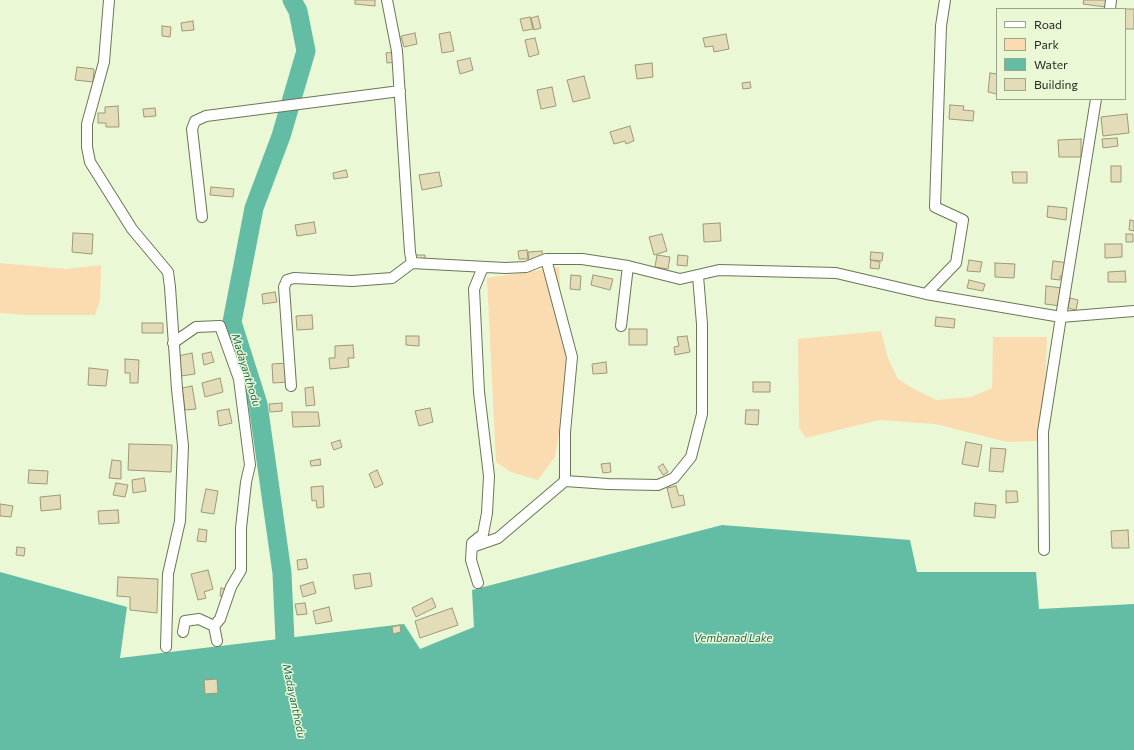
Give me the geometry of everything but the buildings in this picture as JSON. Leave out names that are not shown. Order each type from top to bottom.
[{"type":"street","points":[[109,0],[104,62],[87,124],[87,147],[90,162],[115,205],[132,230],[168,272],[183,446],[180,521],[168,574],[166,647]]},
{"type":"street","points":[[387,0],[397,51],[410,252],[412,263]]},
{"type":"street","points":[[926,294],[956,263],[963,220],[935,207],[941,26],[945,0]]},
{"type":"street","points":[[202,217],[192,129],[195,120],[206,116],[400,91]]},
{"type":"street","points":[[1044,550],[1043,432],[1096,100]]},
{"type":"street","points":[[292,386],[284,287],[287,280],[294,278],[352,281],[392,278],[412,263],[505,268],[526,267],[546,259],[582,259],[628,266],[680,279],[719,270],[836,273],[926,294],[1061,317],[1134,311]]},
{"type":"street","points":[[546,259],[572,357],[565,432],[565,481]]},
{"type":"street","points":[[621,326],[628,266]]},
{"type":"street","points":[[478,583],[471,560],[472,543],[484,534],[487,513],[488,476],[479,392],[474,289],[483,267]]},
{"type":"street","points":[[472,547],[498,538],[565,481],[658,485],[674,478],[692,457],[702,414],[702,324],[698,276]]},
{"type":"street","points":[[173,343],[196,328],[220,326],[240,379],[250,465],[246,482],[241,528],[241,570],[231,587],[220,619],[214,626]]},
{"type":"street","points":[[183,632],[185,621],[199,619],[214,626]]},
{"type":"street","points":[[214,626],[217,641]]},
{"type":"green space","points":[[0,263],[66,269],[101,265],[100,301],[95,315],[26,315],[0,313]]},
{"type":"green space","points":[[559,267],[562,322],[570,373],[555,457],[538,480],[511,472],[496,462],[487,278]]},
{"type":"green space","points":[[881,331],[888,358],[898,379],[936,400],[971,397],[992,388],[993,337],[1047,337],[1043,441],[1007,442],[935,424],[879,420],[806,438],[799,428],[798,339]]},
{"type":"water","name":"Vembanad Lake","points":[[722,525],[910,540],[917,572],[1036,572],[1039,609],[1134,604],[1134,750],[0,750],[0,572],[127,607],[120,658],[404,624],[420,649],[474,627],[472,590]]},
{"type":"waterway","name":"Madayanthodu","points":[[286,664],[282,573],[258,404],[232,322],[254,208],[281,136],[306,51],[298,11],[292,0]]}]
